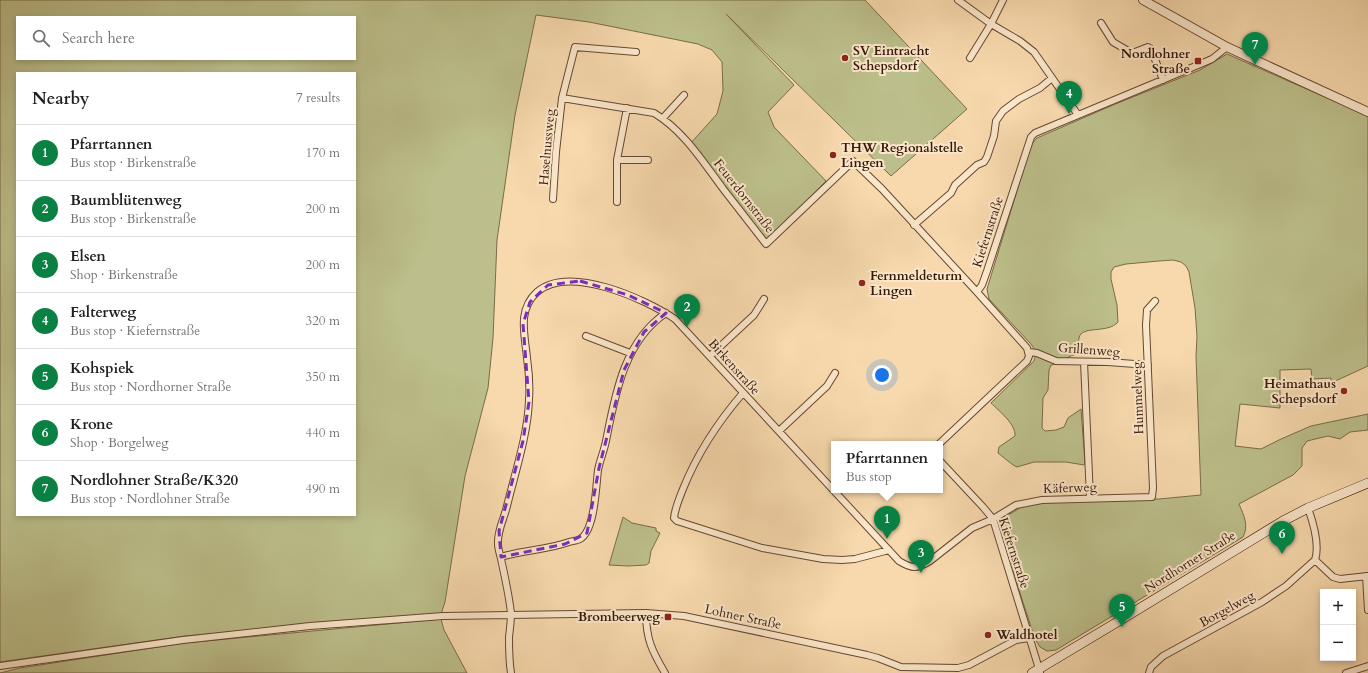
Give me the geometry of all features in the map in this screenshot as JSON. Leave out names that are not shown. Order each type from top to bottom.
[{"type":"main road","name":"Nordhorner Straße","points":[[1037,671],[1257,536],[1308,508],[1368,483]]},
{"type":"street","points":[[958,0],[1034,52],[1078,115]]},
{"type":"street","points":[[970,58],[991,24],[1003,0]]},
{"type":"street","points":[[1143,0],[1227,47],[1368,112]]},
{"type":"street","points":[[1101,23],[1112,42],[1130,52],[1135,52],[1148,47],[1152,49],[1163,80]]},
{"type":"street","name":"Haselnussweg","points":[[553,199],[562,98],[575,47],[636,52]]},
{"type":"street","name":"Kiefernstraße","points":[[977,292],[982,285],[1031,138],[1035,133],[1212,59],[1227,47]]},
{"type":"street","points":[[914,225],[950,193],[955,185],[977,165],[984,162],[994,136],[996,121],[1003,111],[1019,99],[1040,88],[1052,78]]},
{"type":"street","points":[[663,118],[684,95]]},
{"type":"street","name":"Feuerdornstraße","points":[[562,98],[654,113],[663,118],[690,144],[766,244],[853,161],[882,189],[977,292]]},
{"type":"street","points":[[618,202],[617,160],[627,108]]},
{"type":"street","points":[[617,160],[648,160]]},
{"type":"street","name":"Birkenstraße","points":[[511,673],[509,638],[511,615],[501,557],[497,545],[499,531],[505,514],[526,427],[529,402],[529,378],[523,324],[525,312],[537,292],[548,285],[563,281],[580,281],[597,284],[628,295],[666,313],[675,319],[831,487]]},
{"type":"street","points":[[942,441],[1027,360],[1029,356],[1029,352],[1023,343],[977,292]]},
{"type":"street","points":[[710,356],[754,315],[764,299]]},
{"type":"street","name":"Hummelweg","points":[[1152,497],[1153,488],[1146,325],[1147,310],[1155,302]]},
{"type":"street","points":[[501,557],[565,544],[581,539],[587,533],[592,515],[599,468],[617,392],[630,353],[650,325],[666,313]]},
{"type":"street","points":[[586,336],[630,353]]},
{"type":"street","name":"Grillenweg","points":[[1029,352],[1037,353],[1056,361],[1108,362],[1148,366]]},
{"type":"street","points":[[1084,362],[1090,498]]},
{"type":"street","points":[[779,431],[826,386],[835,373]]},
{"type":"street","points":[[743,393],[721,420],[698,457],[679,498],[674,518],[677,521],[762,548],[823,559],[855,559],[889,550]]},
{"type":"street","name":"Kiefernstraße","points":[[943,464],[993,519],[1029,638],[1037,671]]},
{"type":"street","name":"Birkenstraße","points":[[836,493],[899,561],[908,567],[924,565],[972,528],[993,519]]},
{"type":"street","name":"Käferweg","points":[[993,519],[1016,505],[1042,500],[1152,497]]},
{"type":"street","points":[[1308,508],[1317,545],[1315,560],[1333,577],[1340,580],[1367,576],[1368,610]]},
{"type":"street","name":"Borgelweg","points":[[1149,673],[1151,667],[1163,656],[1262,602],[1286,586],[1315,560]]},
{"type":"street","points":[[646,613],[648,640],[665,673]]},
{"type":"street","name":"Lohner Straße","points":[[0,666],[183,640],[310,626],[443,616],[668,614],[867,655],[909,670],[958,668],[969,665],[1016,640],[1029,638]]},
{"type":"street","points":[[1346,673],[1368,666]]},
{"type":"highlighted area","points":[[580,281],[628,295],[666,313],[644,332],[624,370],[599,468],[587,533],[565,544],[501,557],[499,531],[523,441],[529,402],[523,324],[530,302],[548,285]]},
{"type":"green space","points":[[0,0],[865,0],[967,109],[891,176],[726,14],[794,85],[768,112],[774,127],[826,181],[766,243],[690,144],[717,114],[723,91],[722,62],[712,50],[698,44],[589,22],[536,15],[515,115],[497,240],[493,338],[488,388],[465,476],[445,602],[441,614],[185,636],[0,662]]},
{"type":"green space","points":[[1227,54],[1368,116],[1368,366],[1331,383],[1331,378],[1312,379],[1311,369],[1280,370],[1280,408],[1240,404],[1235,446],[1261,449],[1311,426],[1368,414],[1368,430],[1350,432],[1340,439],[1328,436],[1307,441],[1302,448],[1302,466],[1293,475],[1239,504],[1246,524],[1243,537],[1056,650],[1047,651],[1040,647],[1035,639],[1017,584],[1000,520],[1002,516],[1012,513],[1021,507],[1041,503],[1159,499],[1201,495],[1195,308],[1189,272],[1186,266],[1181,262],[1173,260],[1159,261],[1126,264],[1114,267],[1111,272],[1111,279],[1117,305],[1118,322],[1114,326],[1108,328],[1090,330],[1081,334],[1079,338],[1079,354],[1075,354],[1051,365],[1049,370],[1048,390],[1043,398],[1042,428],[1045,431],[1056,430],[1064,427],[1068,418],[1081,409],[1085,463],[1084,465],[1066,462],[1034,462],[1017,467],[998,453],[999,447],[1015,436],[1015,431],[1010,422],[991,403],[1034,361],[1035,352],[1031,344],[989,299],[987,289],[1031,145],[1037,138],[1200,70]]},
{"type":"green space","points":[[623,517],[632,523],[656,528],[656,531],[660,533],[651,551],[649,563],[646,565],[609,565]]},
{"type":"green space","points":[[441,619],[444,630],[467,673],[0,673],[20,668],[184,643]]},
{"type":"place","name":"SV Eintracht Schepsdorf","points":[[845,58]]},
{"type":"place","name":"Nordlohner Straße","points":[[1198,61]]},
{"type":"place","name":"Nordlohner Straße/K320","points":[[1255,65]]},
{"type":"place","name":"Falterweg","points":[[1069,114]]},
{"type":"place","name":"THW Regionalstelle Lingen","points":[[833,155]]},
{"type":"place","name":"Fernmeldeturm Lingen","points":[[862,283]]},
{"type":"place","name":"Baumblütenweg","points":[[687,327]]},
{"type":"place","name":"Heimathaus Schepsdorf","points":[[1344,391]]},
{"type":"place","name":"Pfarrtannen","points":[[887,539]]},
{"type":"place","name":"Krone","points":[[1282,554]]},
{"type":"place","name":"Elsen","points":[[921,573]]},
{"type":"place","name":"Brombeerweg","points":[[668,617]]},
{"type":"place","name":"Kohspiek","points":[[1122,627]]},
{"type":"place","name":"Waldhotel","points":[[988,635]]}]
